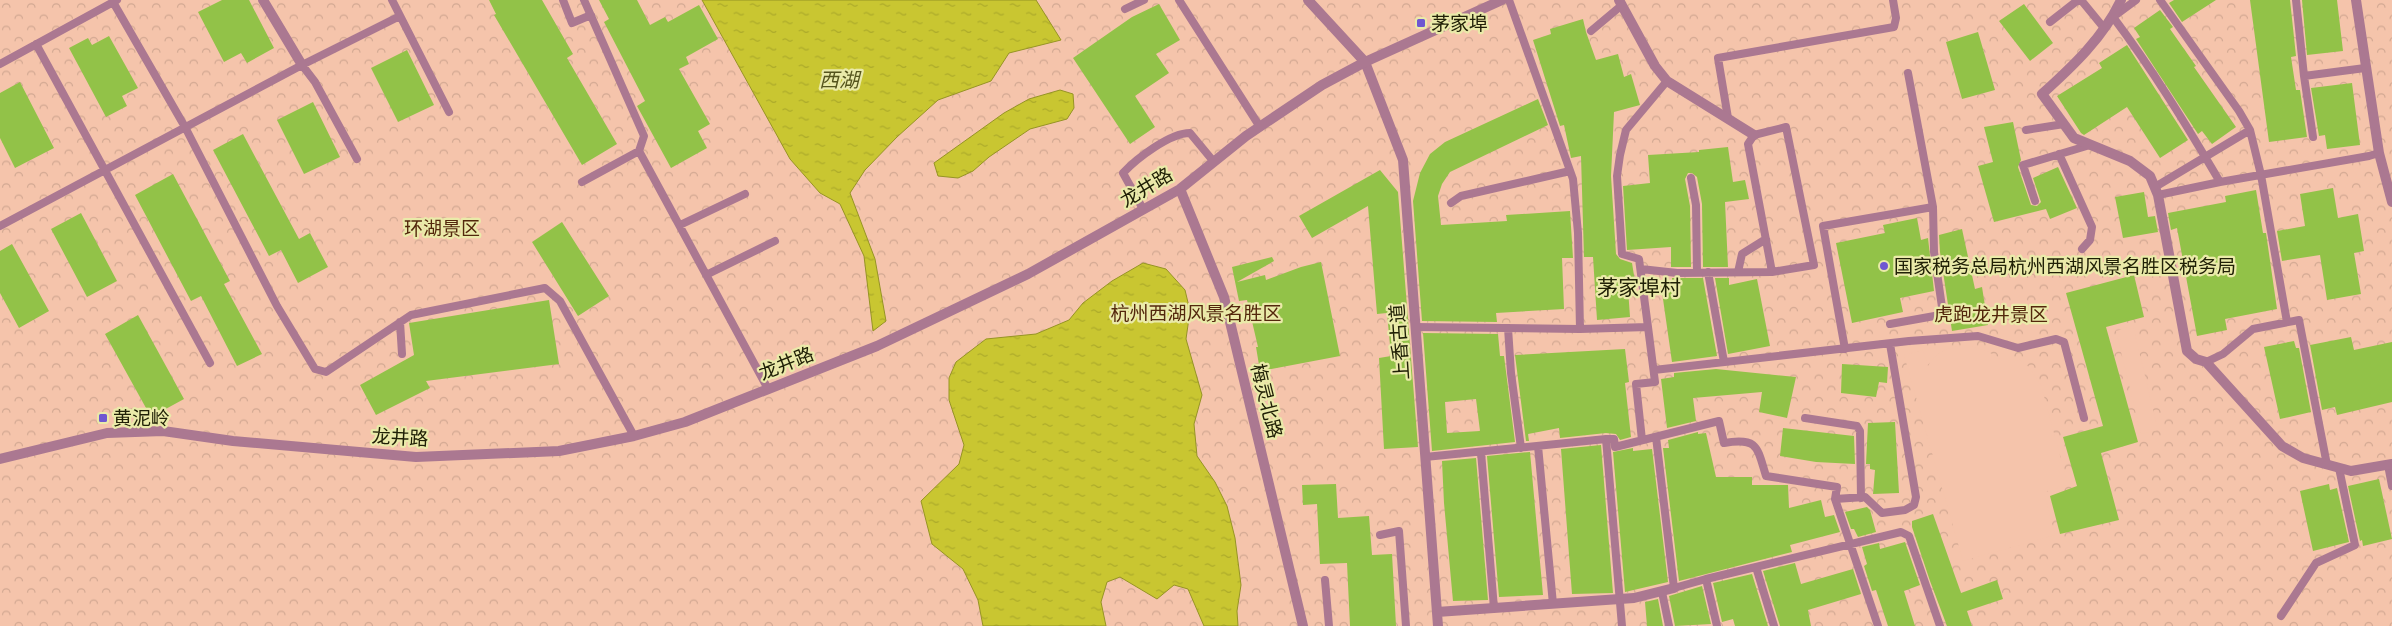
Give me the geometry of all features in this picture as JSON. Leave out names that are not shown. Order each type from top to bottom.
[{"type":"street","points":[[263,0],[302,65]]},
{"type":"street","points":[[1308,0],[1365,62]]},
{"type":"street","name":"龙井路","points":[[0,459],[108,432],[163,431],[233,441],[416,456],[559,451],[634,436],[685,422],[877,346],[1028,274],[1180,189],[1260,127],[1322,84],[1365,62],[1502,0]]},
{"type":"street","points":[[2120,0],[2113,17],[2073,66],[2042,94],[2074,138],[2130,162],[2150,176],[2157,191],[2186,351],[2196,359],[2206,362],[2282,446],[2302,458],[2351,471],[2390,464]]},
{"type":"street","points":[[2356,0],[2379,153],[2392,202]]},
{"type":"street","points":[[1621,3],[1655,66],[1667,81],[1754,135]]},
{"type":"street","name":"上香古道","points":[[1365,62],[1403,160],[1438,626]]},
{"type":"street","name":"梅灵北路","points":[[1180,189],[1224,296],[1303,626]]},
{"type":"street","points":[[1437,612],[1620,599],[1662,592],[1674,588]]},
{"type":"lane","points":[[392,0],[449,112]]},
{"type":"lane","points":[[563,0],[572,23],[590,15]]},
{"type":"lane","points":[[582,182],[639,151],[644,136],[584,0]]},
{"type":"lane","points":[[1125,9],[1144,0]]},
{"type":"lane","points":[[1179,0],[1260,127]]},
{"type":"lane","points":[[1509,0],[1573,179],[1578,233],[1580,329]]},
{"type":"lane","points":[[1728,118],[1718,58],[1894,27],[1896,18],[1893,0]]},
{"type":"lane","points":[[2050,22],[2079,0],[2104,28]]},
{"type":"lane","points":[[2136,0],[2113,17],[2169,97],[2220,182]]},
{"type":"lane","points":[[2160,0],[2239,111],[2250,130],[2286,322]]},
{"type":"lane","points":[[2296,0],[2313,136]]},
{"type":"lane","points":[[0,64],[115,1],[185,127],[277,306],[315,368],[326,372],[411,316],[545,288],[560,301],[634,436]]},
{"type":"lane","points":[[1591,31],[1621,3]]},
{"type":"lane","points":[[0,226],[302,65],[400,16]]},
{"type":"lane","points":[[36,44],[210,363]]},
{"type":"lane","points":[[302,65],[315,82],[357,159]]},
{"type":"lane","points":[[2304,76],[2365,68]]},
{"type":"lane","points":[[1890,324],[1940,315],[1942,307],[1934,252],[1933,208],[1908,73]]},
{"type":"lane","points":[[1642,440],[1636,384],[1655,382],[1654,370],[1639,259],[1622,254],[1617,176],[1626,130],[1667,81]]},
{"type":"lane","points":[[2026,130],[2064,124]]},
{"type":"lane","points":[[1641,269],[1696,272],[1772,272],[1814,265],[1786,127],[1754,135],[1748,144],[1772,272]]},
{"type":"lane","points":[[2157,191],[2250,130]]},
{"type":"lane","points":[[1143,209],[1123,173],[1132,164],[1179,133],[1190,133],[1214,162]]},
{"type":"lane","points":[[2034,201],[2023,165],[2090,145]]},
{"type":"lane","points":[[639,151],[768,389]]},
{"type":"lane","points":[[2157,191],[2260,176],[2379,153]]},
{"type":"lane","points":[[2059,154],[2092,227],[2090,240],[2082,249]]},
{"type":"lane","points":[[1451,202],[1461,196],[1570,171]]},
{"type":"lane","points":[[1691,178],[1696,205],[1696,272]]},
{"type":"lane","points":[[680,225],[745,194]]},
{"type":"lane","points":[[1845,349],[1823,226],[1933,208]]},
{"type":"lane","points":[[1738,272],[1742,254],[1766,239]]},
{"type":"lane","points":[[706,275],[775,241]]},
{"type":"lane","points":[[1708,272],[1724,362]]},
{"type":"lane","points":[[2206,362],[2223,354],[2253,329],[2299,320],[2327,465]]},
{"type":"lane","points":[[400,322],[402,354]]},
{"type":"lane","points":[[1415,326],[1580,329],[1648,327]]},
{"type":"lane","points":[[1508,328],[1520,448]]},
{"type":"lane","points":[[1654,370],[1978,336],[2018,348],[2056,340],[2064,342],[2084,418]]},
{"type":"lane","points":[[1836,499],[1865,497],[1882,514],[1905,510],[1914,505],[1916,498],[1890,344]]},
{"type":"lane","points":[[1805,418],[1857,426],[1860,431],[1860,498]]},
{"type":"lane","points":[[1425,457],[1606,439],[1614,439],[1615,447],[1719,421],[1724,442],[1743,440],[1753,444],[1759,454],[1766,476],[1836,486],[1836,499],[1878,626]]},
{"type":"lane","points":[[1656,436],[1674,588],[1706,578],[1902,532],[1909,536],[1940,626]]},
{"type":"lane","points":[[1606,439],[1622,626]]},
{"type":"lane","points":[[1538,446],[1553,604]]},
{"type":"lane","points":[[1481,452],[1494,608]]},
{"type":"lane","points":[[2390,464],[2392,482]]},
{"type":"lane","points":[[2282,616],[2316,563],[2355,545],[2339,468]]},
{"type":"lane","points":[[1380,535],[1399,531],[1406,626]]},
{"type":"lane","points":[[1756,567],[1774,626]]},
{"type":"lane","points":[[1706,578],[1717,626]]},
{"type":"lane","points":[[1325,580],[1329,626]]},
{"type":"lane","points":[[1662,592],[1669,626]]},
{"type":"green space","name":"虎跑龙井景区","points":[[0,0],[2392,0],[2392,626],[0,626]]},
{"type":"green space","points":[[2133,326],[2158,430],[2141,434],[2116,331]]},
{"type":"green space","points":[[1960,346],[1972,346],[1987,351],[2000,359],[2018,359],[2029,367],[2041,385],[2068,485],[2044,492],[2055,535],[1963,561],[1904,355],[1923,350],[1928,366],[1941,352]]},
{"type":"water","name":"西湖","points":[[702,0],[1036,0],[1061,40],[1009,53],[991,81],[938,100],[897,137],[865,170],[850,193],[875,259],[886,321],[873,331],[864,256],[840,204],[820,193],[790,159]]},
{"type":"water","points":[[1060,90],[1073,94],[1074,108],[1067,119],[1030,129],[989,157],[973,171],[958,178],[938,176],[934,163],[1004,113],[1029,99]]},
{"type":"water","points":[[1143,263],[1166,269],[1185,290],[1190,311],[1186,339],[1202,395],[1194,424],[1197,456],[1215,482],[1227,506],[1235,538],[1241,585],[1237,611],[1238,626],[1204,626],[1188,589],[1174,585],[1157,599],[1120,577],[1107,582],[1101,602],[1106,626],[983,626],[978,600],[963,569],[932,544],[921,501],[959,464],[964,445],[949,400],[949,378],[956,362],[986,339],[1036,334],[1069,320],[1083,303],[1112,281]]},
{"type":"building","points":[[222,0],[249,0],[274,48],[247,63],[241,53],[224,62],[198,12]]},
{"type":"building","points":[[489,0],[542,0],[573,54],[567,58],[617,144],[582,165],[494,15],[496,14]]},
{"type":"building","points":[[599,0],[637,0],[650,25],[665,17],[668,22],[699,5],[718,39],[686,57],[689,64],[679,69],[710,124],[698,131],[707,148],[671,168],[637,106],[645,101],[604,22],[609,19]]},
{"type":"building","points":[[2174,0],[2216,0],[2182,22],[2169,3]]},
{"type":"building","points":[[2250,0],[2290,0],[2296,56],[2291,57],[2296,90],[2300,90],[2307,137],[2269,142]]},
{"type":"building","points":[[2302,0],[2337,0],[2343,51],[2307,55]]},
{"type":"building","points":[[1159,4],[1180,40],[1156,54],[1169,73],[1135,96],[1155,127],[1130,144],[1073,58],[1132,17]]},
{"type":"building","points":[[2024,4],[2053,43],[2030,61],[1999,21]]},
{"type":"building","points":[[2160,10],[2173,27],[2170,29],[2196,66],[2194,67],[2236,127],[2212,144],[2202,131],[2198,134],[2136,39],[2140,37],[2134,28]]},
{"type":"building","points":[[1583,19],[1596,60],[1618,54],[1624,77],[1631,74],[1640,105],[1614,112],[1611,176],[1616,254],[1620,259],[1632,263],[1636,288],[1628,289],[1630,317],[1597,320],[1593,257],[1584,257],[1581,156],[1571,158],[1564,125],[1560,126],[1533,40],[1551,34],[1550,29]]},
{"type":"building","points":[[1978,32],[1995,90],[1962,99],[1946,42]]},
{"type":"building","points":[[109,36],[138,88],[122,96],[127,106],[106,117],[69,48],[88,38],[92,45]]},
{"type":"building","points":[[2127,45],[2188,140],[2160,158],[2127,107],[2084,135],[2057,96],[2102,68],[2099,63]]},
{"type":"building","points":[[407,50],[434,105],[398,122],[371,68]]},
{"type":"building","points":[[20,82],[54,148],[15,168],[0,138],[0,93]]},
{"type":"building","points":[[2352,83],[2360,145],[2327,149],[2325,135],[2319,136],[2311,88]]},
{"type":"building","points":[[1538,99],[1548,125],[1450,172],[1442,184],[1438,196],[1441,225],[1507,221],[1506,215],[1570,211],[1573,258],[1562,258],[1564,309],[1496,313],[1497,322],[1422,321],[1413,201],[1420,173],[1430,154],[1445,142]]},
{"type":"building","points":[[313,102],[340,157],[304,174],[277,120]]},
{"type":"building","points":[[2013,122],[2021,160],[2018,167],[2031,205],[2037,206],[2041,202],[2033,178],[2058,167],[2077,208],[2050,219],[2046,209],[1994,222],[1978,166],[1993,162],[1984,127]]},
{"type":"building","points":[[243,134],[299,239],[310,233],[328,267],[298,283],[281,250],[269,256],[213,150]]},
{"type":"building","points":[[1728,147],[1733,182],[1745,180],[1749,199],[1725,202],[1728,267],[1703,267],[1702,204],[1697,177],[1692,173],[1688,173],[1685,179],[1690,206],[1691,267],[1671,267],[1671,247],[1627,250],[1623,186],[1650,183],[1648,155],[1699,152],[1699,150]]},
{"type":"building","points":[[1380,170],[1398,192],[1418,447],[1384,449],[1379,358],[1391,356],[1387,313],[1377,314],[1368,206],[1312,238],[1299,216]]},
{"type":"building","points":[[173,174],[230,281],[224,284],[262,354],[237,366],[201,296],[191,301],[135,195]]},
{"type":"building","points":[[2333,188],[2338,218],[2358,214],[2364,251],[2354,253],[2361,294],[2327,300],[2320,255],[2282,261],[2277,231],[2305,226],[2300,194]]},
{"type":"building","points":[[2256,190],[2263,233],[2266,233],[2277,309],[2225,319],[2227,330],[2197,336],[2177,228],[2171,230],[2168,213],[2226,202],[2225,196]]},
{"type":"building","points":[[2144,192],[2148,217],[2155,216],[2158,232],[2123,238],[2115,197]]},
{"type":"building","points":[[81,213],[117,281],[87,297],[51,229]]},
{"type":"building","name":"国家税务总局杭州西湖风景名胜区税务局","points":[[1917,218],[1921,240],[1928,238],[1934,291],[1900,298],[1903,312],[1852,323],[1836,243],[1885,233],[1883,225]]},
{"type":"building","points":[[562,222],[609,296],[578,316],[532,242]]},
{"type":"building","points":[[1962,229],[1975,289],[1982,287],[1988,325],[1952,331],[1939,235]]},
{"type":"building","points":[[12,244],[49,311],[19,328],[0,293],[0,251]]},
{"type":"building","points":[[1272,257],[1274,261],[1237,282],[1265,275],[1266,280],[1321,262],[1340,356],[1260,371],[1256,347],[1258,347],[1247,300],[1239,301],[1232,267]]},
{"type":"building","points":[[2134,275],[2144,317],[2106,327],[2138,442],[2101,453],[2119,520],[2060,534],[2050,496],[2077,486],[2063,437],[2103,426],[2066,293]]},
{"type":"building","points":[[1672,278],[1703,278],[1717,356],[1672,362],[1661,285],[1672,284]]},
{"type":"building","points":[[1715,278],[1729,278],[1729,285],[1757,279],[1770,346],[1728,354]]},
{"type":"building","points":[[549,300],[559,364],[426,381],[430,388],[376,415],[360,385],[414,355],[409,323]]},
{"type":"building","points":[[138,315],[184,399],[151,417],[105,334]]},
{"type":"building","points":[[1423,333],[1498,334],[1500,356],[1504,356],[1515,442],[1432,451]],"holes":[[[1476,399],[1480,431],[1447,433],[1445,402]]]},
{"type":"building","points":[[2351,337],[2354,350],[2392,342],[2392,402],[2337,415],[2335,407],[2322,410],[2310,345]]},
{"type":"building","points":[[2294,341],[2296,348],[2299,348],[2311,412],[2280,419],[2264,347]]},
{"type":"building","points":[[1625,349],[1629,382],[1625,383],[1631,437],[1620,440],[1616,434],[1606,433],[1560,438],[1559,428],[1528,434],[1529,441],[1526,441],[1515,355]]},
{"type":"building","points":[[1842,364],[1888,367],[1887,383],[1879,382],[1876,397],[1841,393]]},
{"type":"building","points":[[1716,369],[1796,377],[1787,418],[1759,412],[1762,392],[1693,398],[1696,421],[1667,428],[1661,379],[1674,377],[1674,373]]},
{"type":"building","points":[[1895,422],[1899,493],[1873,494],[1875,470],[1870,469],[1870,464],[1866,464],[1868,423]]},
{"type":"building","points":[[1783,428],[1854,436],[1855,464],[1816,462],[1780,456]]},
{"type":"building","points":[[1698,432],[1698,434],[1706,433],[1716,477],[1752,477],[1752,485],[1788,485],[1789,508],[1821,500],[1825,517],[1834,515],[1840,532],[1790,545],[1792,552],[1679,581],[1663,448],[1669,448],[1668,440]]},
{"type":"building","points":[[1601,445],[1613,593],[1572,594],[1561,449]]},
{"type":"building","points":[[1633,448],[1633,451],[1652,449],[1668,582],[1625,592],[1613,452]]},
{"type":"building","points":[[1530,452],[1543,595],[1499,597],[1487,456]]},
{"type":"building","points":[[1476,458],[1488,600],[1453,601],[1442,461]]},
{"type":"building","points":[[2379,479],[2392,539],[2363,546],[2362,540],[2360,541],[2348,486]]},
{"type":"building","points":[[1336,484],[1338,518],[1369,516],[1372,555],[1392,554],[1396,626],[1350,626],[1347,563],[1320,564],[1317,504],[1303,505],[1302,485]]},
{"type":"building","points":[[2329,484],[2330,490],[2337,488],[2349,542],[2313,551],[2300,491]]},
{"type":"building","points":[[1867,507],[1870,510],[1876,532],[1858,537],[1854,529],[1851,529],[1845,512]]},
{"type":"building","points":[[1933,514],[1961,593],[1997,580],[2003,599],[1967,611],[1972,626],[1947,626],[1930,581],[1912,527],[1912,521]]},
{"type":"building","points":[[1905,542],[1920,585],[1904,591],[1915,626],[1888,626],[1876,590],[1872,591],[1864,566],[1867,564],[1862,547],[1879,543],[1880,549]]},
{"type":"building","points":[[1795,563],[1801,584],[1853,569],[1861,594],[1808,610],[1811,626],[1780,626],[1763,571]]},
{"type":"building","points":[[1752,574],[1768,626],[1735,626],[1733,619],[1722,622],[1713,583]]},
{"type":"building","points":[[1702,586],[1711,624],[1675,626],[1669,596]]},
{"type":"building","points":[[1658,599],[1663,626],[1647,626],[1645,602]]},
{"type":"place","name":"茅家埠","points":[[1421,23]]},
{"type":"place","name":"国家税务总局杭州西湖风景名胜区税务局","points":[[1884,266]]},
{"type":"place","name":"黄泥岭","points":[[103,418]]},
{"type":"district","name":"茅家埠村","points":[[1639,288]]},
{"type":"park label","name":"环湖景区","points":[[442,228]]},
{"type":"park label","name":"杭州西湖风景名胜区","points":[[1196,313]]}]
